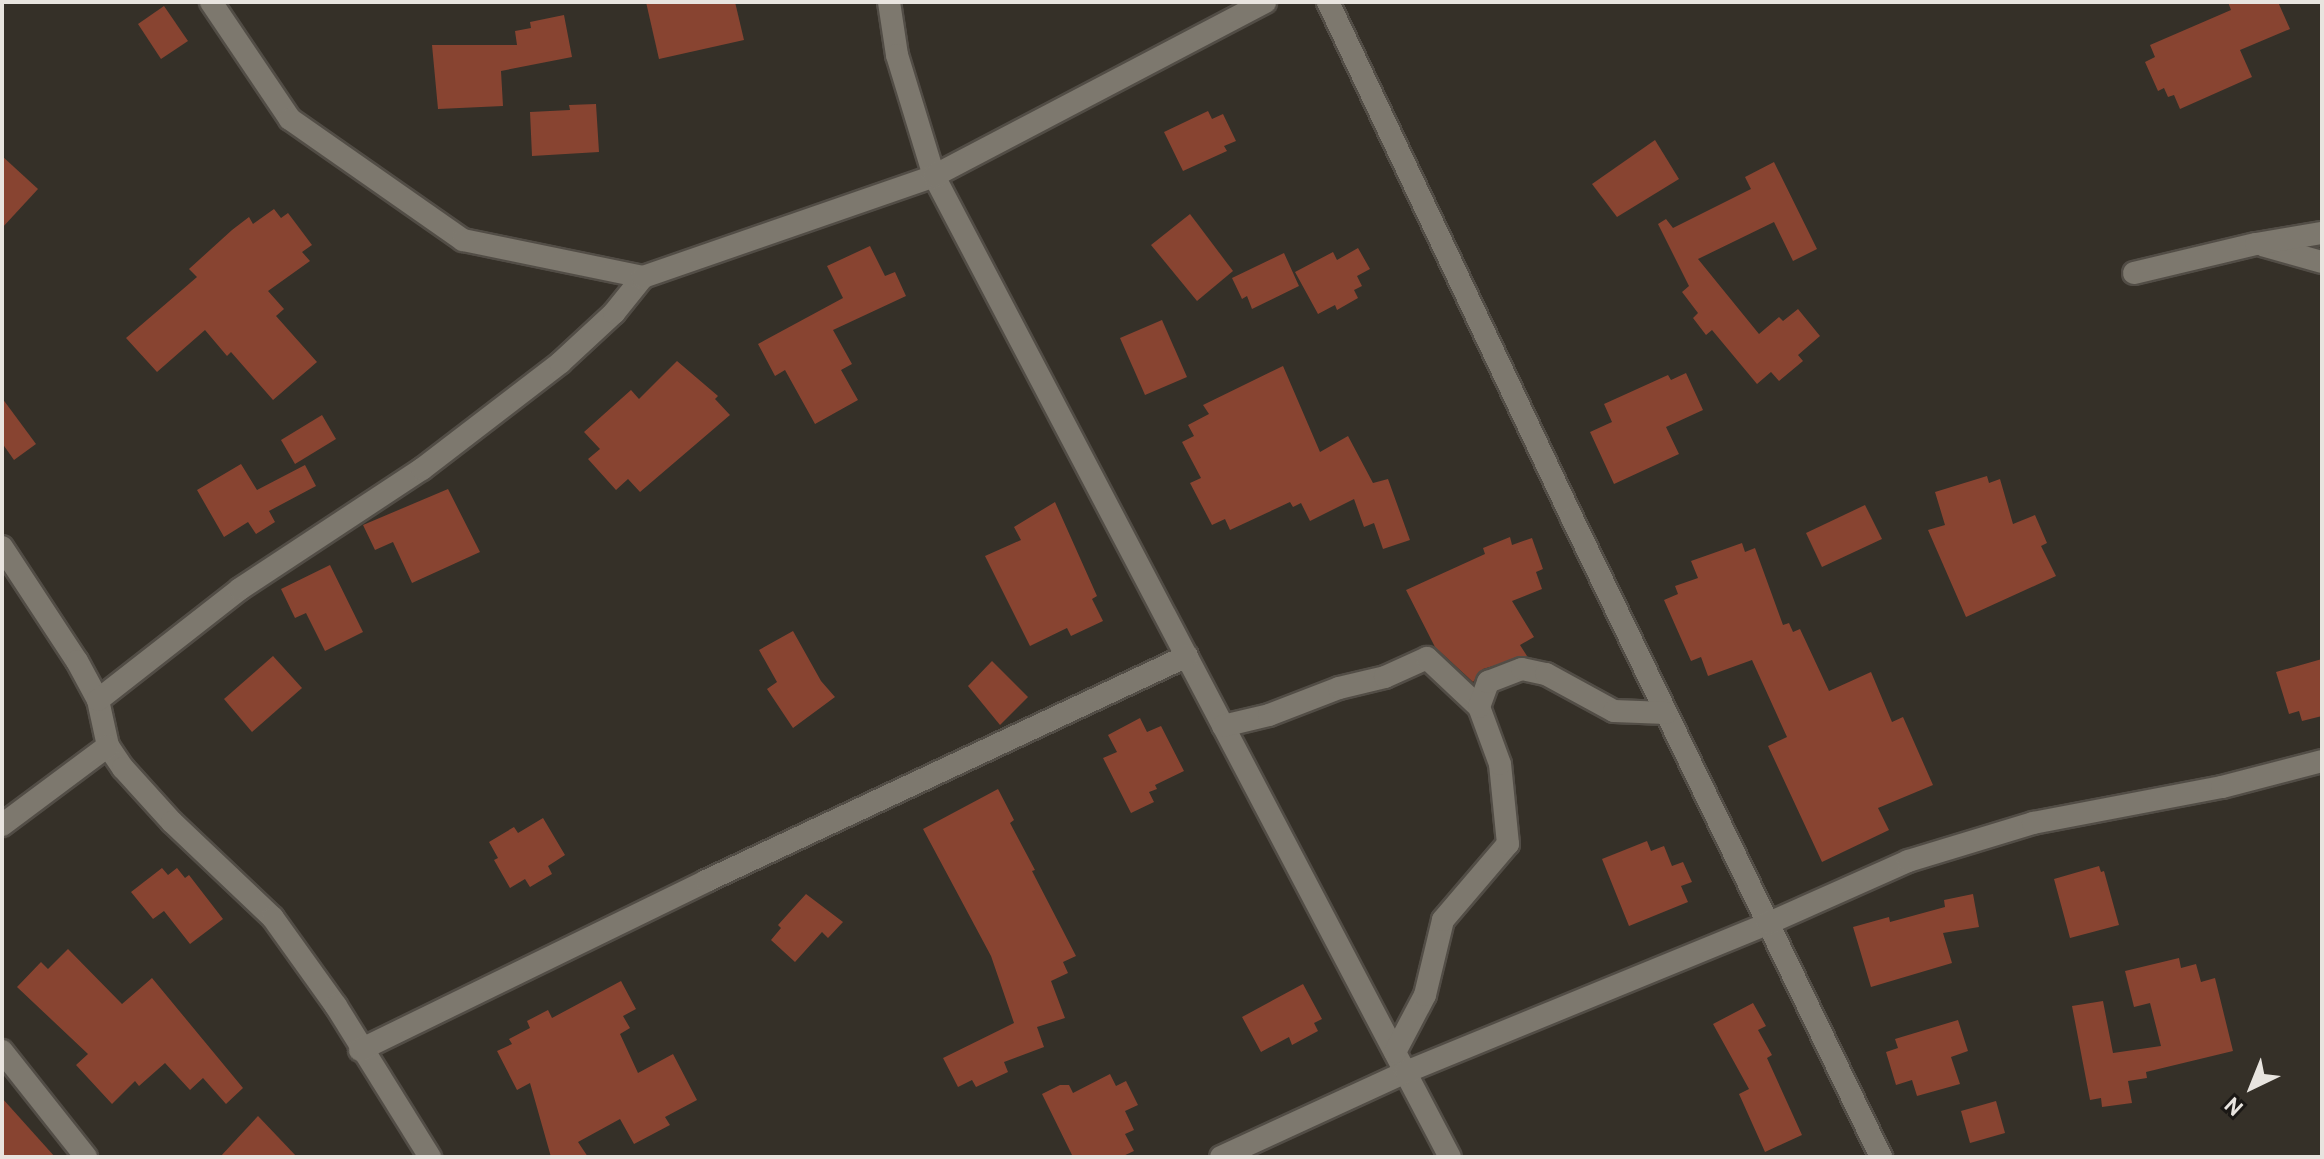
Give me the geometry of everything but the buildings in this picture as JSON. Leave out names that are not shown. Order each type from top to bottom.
[{"type":"street","points":[[211,2],[290,119],[463,240],[643,277],[934,176],[1265,2]]},
{"type":"street","points":[[889,2],[897,55],[934,176],[1450,1157]]},
{"type":"street","points":[[1328,2],[1881,1157]]},
{"type":"street","points":[[2134,273],[2256,244],[2322,233]]},
{"type":"street","points":[[2256,244],[2322,262]]},
{"type":"street","points":[[98,700],[240,589],[422,469],[560,363],[614,313],[643,277]]},
{"type":"street","points":[[2,547],[77,661],[98,700],[108,746],[172,822],[273,918],[336,1006],[360,1050],[430,1157]]},
{"type":"street","points":[[360,1050],[706,881],[1187,656]]},
{"type":"street","points":[[1223,726],[1269,715],[1339,688],[1385,677],[1427,658],[1479,707],[1500,764],[1508,844],[1443,920],[1425,995],[1395,1052]]},
{"type":"street","points":[[1479,707],[1488,682],[1522,669],[1546,674],[1614,711],[1666,713]]},
{"type":"street","points":[[2,825],[108,746]]},
{"type":"street","points":[[1221,1157],[1406,1072],[1769,923],[1908,861],[2033,823],[2222,787],[2322,761]]},
{"type":"street","points":[[2,1051],[86,1157]]}]
